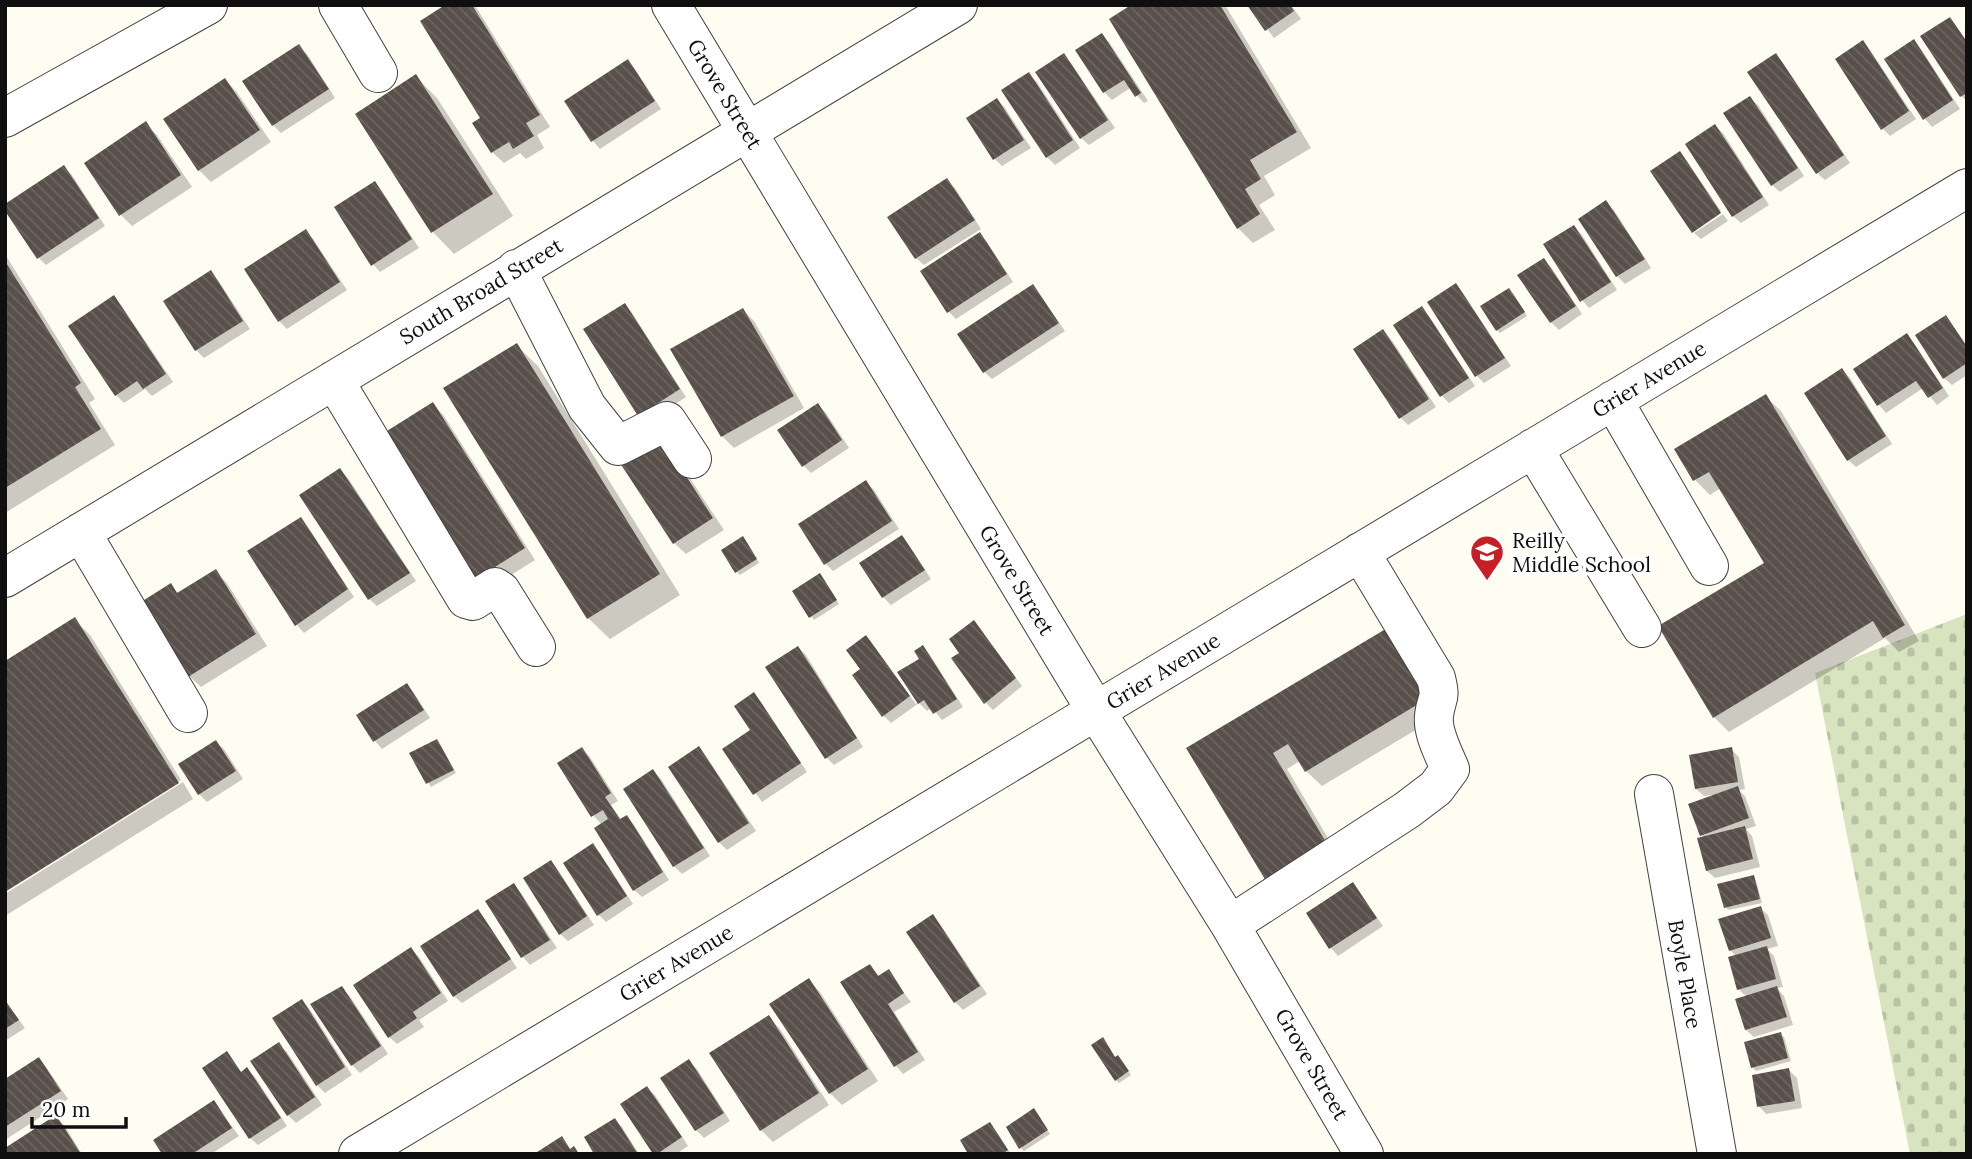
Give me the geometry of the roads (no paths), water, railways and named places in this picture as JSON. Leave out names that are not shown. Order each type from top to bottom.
[{"type":"street","points":[[5,118],[208,5]]},
{"type":"street","points":[[338,5],[378,74]]},
{"type":"street","name":"Grove Street","points":[[671,5],[1096,711],[1230,925],[1364,1154]]},
{"type":"street","name":"South Broad Street","points":[[5,578],[958,5]]},
{"type":"street","name":"Grier Avenue","points":[[358,1154],[1967,188]]},
{"type":"street","points":[[516,270],[587,407],[618,446],[667,421],[692,459]]},
{"type":"street","points":[[334,380],[466,599],[473,601],[495,587],[501,591],[536,647]]},
{"type":"street","points":[[1613,400],[1709,566]]},
{"type":"street","points":[[1533,448],[1642,628]]},
{"type":"street","points":[[81,532],[188,713]]},
{"type":"street","points":[[1230,925],[1407,810],[1436,788],[1450,769],[1439,742],[1434,717],[1440,696],[1436,678],[1360,552]]},
{"type":"street","name":"Boyle Place","points":[[1654,794],[1717,1154]]},
{"type":"place","name":"Reilly Middle School","points":[[1487,582]]}]
